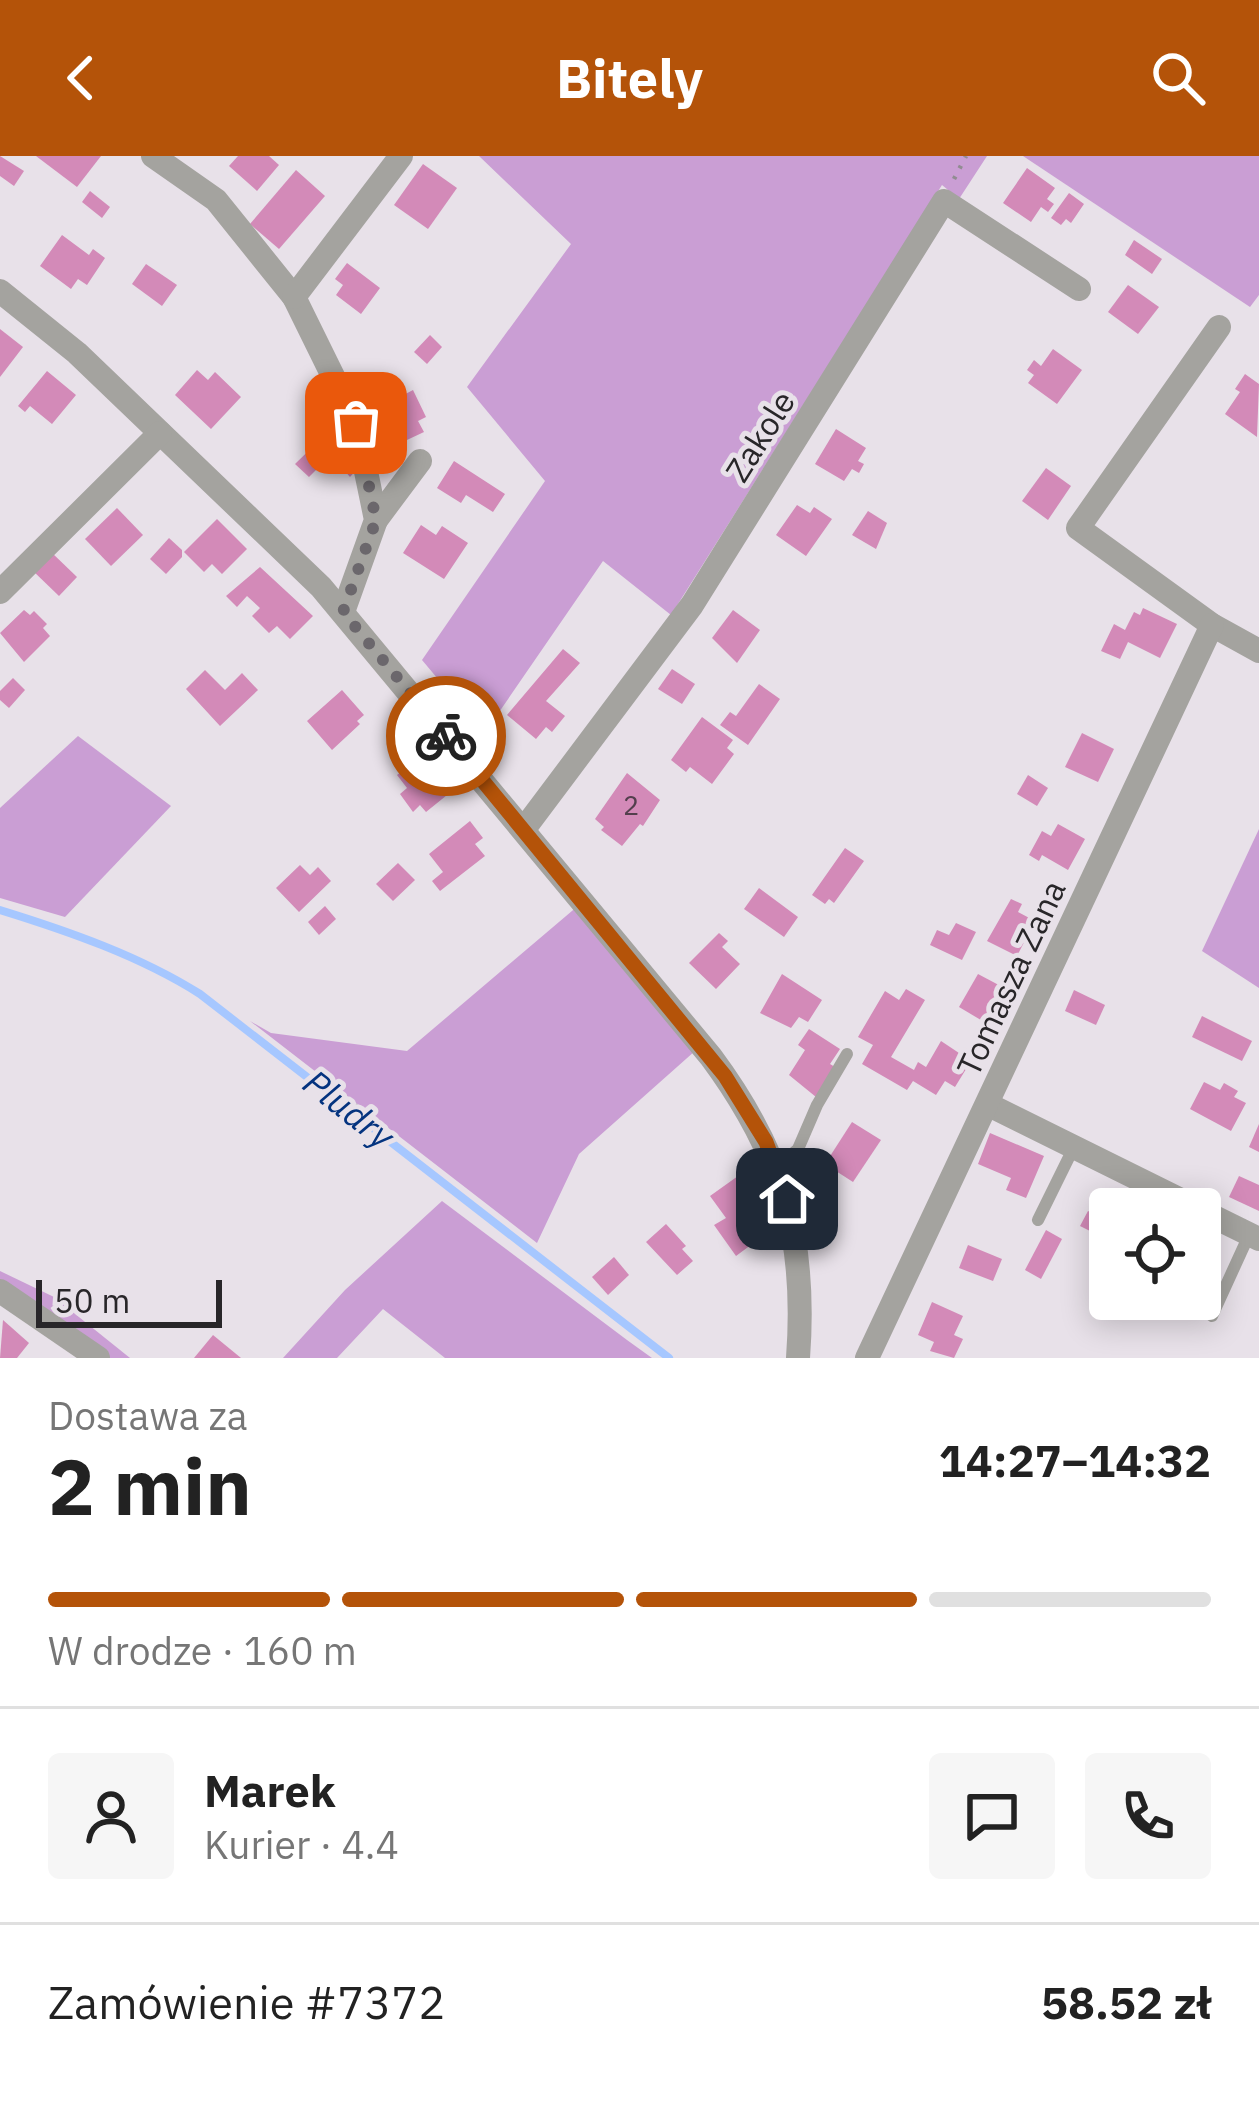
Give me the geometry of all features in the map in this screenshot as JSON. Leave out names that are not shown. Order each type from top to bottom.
[{"type":"street","points":[[153,156],[216,200],[294,297],[356,423],[376,520]]},
{"type":"street","points":[[294,297],[401,156]]},
{"type":"street","name":"Zakole","points":[[524,830],[692,605],[944,201],[1079,289]]},
{"type":"street","points":[[0,291],[56,334],[343,612],[711,1057],[749,1113],[777,1168],[790,1210],[799,1267],[799,1358]]},
{"type":"street","points":[[1219,327],[1078,528],[1212,625],[1259,651]]},
{"type":"street","points":[[0,592],[160,433]]},
{"type":"street","points":[[343,612],[376,520],[420,461]]},
{"type":"street","name":"Tomasza Zana","points":[[867,1358],[1212,625]]},
{"type":"street","points":[[988,1105],[1157,1188]]},
{"type":"street","points":[[1221,1220],[1254,1236]]},
{"type":"street","points":[[0,1291],[98,1358]]},
{"type":"lane","points":[[777,1168],[799,1149],[817,1105],[847,1054]]},
{"type":"lane","points":[[1038,1220],[1074,1147]]},
{"type":"lane","points":[[1221,1299],[1254,1236]]},
{"type":"path","points":[[348,1116],[359,1104]]},
{"type":"shaded area","points":[[479,156],[987,156],[959,199],[942,185],[671,615],[603,561],[484,734],[422,660],[545,481],[467,387],[571,244]]},
{"type":"shaded area","points":[[1023,156],[1259,156],[1259,295],[1250,307]]},
{"type":"shaded area","points":[[78,736],[171,806],[65,917],[0,898],[0,808]]},
{"type":"shaded area","points":[[1259,829],[1259,988],[1202,951]]},
{"type":"shaded area","points":[[579,905],[695,1051],[579,1154],[537,1243],[250,1021],[271,1033],[407,1051]]},
{"type":"shaded area","points":[[442,1201],[652,1358],[445,1358],[383,1309],[337,1358],[283,1358],[345,1290]]},
{"type":"shaded area","points":[[0,1271],[54,1297],[130,1358],[109,1358],[0,1287]]},
{"type":"building","points":[[0,156],[24,171],[14,186],[0,176]]},
{"type":"building","points":[[36,156],[101,156],[77,187]]},
{"type":"building","points":[[238,156],[269,156],[279,165],[257,191],[229,166]]},
{"type":"building","points":[[423,164],[457,188],[428,229],[394,205]]},
{"type":"building","points":[[1027,168],[1055,188],[1047,199],[1054,204],[1048,212],[1041,207],[1031,222],[1003,203]]},
{"type":"building","points":[[296,170],[325,196],[279,249],[250,224]]},
{"type":"building","points":[[90,191],[110,207],[102,218],[82,202]]},
{"type":"building","points":[[1069,193],[1084,204],[1071,223],[1066,219],[1061,225],[1051,218]]},
{"type":"building","points":[[62,235],[89,255],[93,249],[105,258],[87,285],[78,279],[71,289],[40,266]]},
{"type":"building","points":[[1134,240],[1162,259],[1152,274],[1125,255]]},
{"type":"building","points":[[347,263],[380,288],[361,314],[336,295],[343,285],[335,279]]},
{"type":"building","points":[[146,264],[177,285],[162,306],[132,284]]},
{"type":"building","points":[[1128,285],[1159,307],[1138,334],[1108,312]]},
{"type":"building","points":[[0,329],[23,347],[0,377]]},
{"type":"building","points":[[430,335],[442,347],[427,364],[414,352]]},
{"type":"building","points":[[1053,349],[1082,370],[1057,404],[1028,383],[1034,375],[1027,370],[1034,360],[1041,366]]},
{"type":"building","points":[[197,370],[208,380],[215,372],[241,397],[211,429],[175,395]]},
{"type":"building","points":[[47,371],[76,395],[52,424],[30,406],[25,412],[18,406]]},
{"type":"building","points":[[1245,374],[1259,384],[1257,437],[1225,414]]},
{"type":"building","points":[[413,390],[426,417],[418,421],[424,432],[392,447],[375,410]]},
{"type":"building","points":[[836,429],[866,448],[858,461],[864,464],[859,473],[852,469],[844,481],[815,464]]},
{"type":"building","points":[[330,430],[352,447],[359,467],[350,477],[331,455],[309,477],[295,464]]},
{"type":"building","points":[[454,461],[505,494],[493,512],[466,495],[461,503],[437,488]]},
{"type":"building","points":[[1046,468],[1071,486],[1048,520],[1022,501]]},
{"type":"building","points":[[797,505],[810,513],[814,507],[832,519],[806,556],[776,535]]},
{"type":"building","points":[[117,508],[143,535],[111,566],[85,539]]},
{"type":"building","points":[[868,511],[887,523],[876,549],[852,535]]},
{"type":"building","points":[[217,519],[247,549],[222,574],[212,564],[204,572],[184,552]]},
{"type":"building","points":[[421,525],[436,535],[442,526],[468,543],[444,579],[403,553]]},
{"type":"building","points":[[169,538],[182,550],[182,557],[166,574],[150,559]]},
{"type":"building","points":[[50,551],[77,577],[59,596],[31,569]]},
{"type":"building","points":[[260,567],[313,616],[290,639],[277,626],[269,633],[252,616],[260,608],[247,596],[237,607],[226,596]]},
{"type":"building","points":[[1143,608],[1177,624],[1160,658],[1128,642],[1120,659],[1101,651],[1114,624],[1125,630],[1134,612],[1140,615]]},
{"type":"building","points":[[24,610],[30,615],[34,611],[47,624],[43,628],[50,636],[24,662],[0,633]]},
{"type":"building","points":[[733,610],[760,630],[737,663],[712,638]]},
{"type":"building","points":[[563,649],[580,663],[546,701],[565,716],[552,732],[546,727],[536,739],[507,715]]},
{"type":"building","points":[[672,669],[695,684],[682,704],[658,689]]},
{"type":"building","points":[[205,670],[225,690],[242,673],[258,690],[220,726],[186,689]]},
{"type":"building","points":[[13,678],[25,690],[9,708],[0,700],[0,691]]},
{"type":"building","points":[[759,684],[780,699],[748,745],[720,725],[730,712],[736,716]]},
{"type":"building","points":[[342,690],[364,715],[332,750],[307,721]]},
{"type":"building","points":[[702,717],[733,740],[727,748],[734,754],[712,784],[671,760]]},
{"type":"building","points":[[1082,733],[1114,749],[1098,782],[1065,767]]},
{"type":"building","points":[[423,755],[452,791],[426,812],[420,805],[413,812],[400,794],[407,788],[397,775]]},
{"type":"building","points":[[627,773],[660,800],[622,846],[595,819]]},
{"type":"building","points":[[1028,775],[1048,788],[1037,806],[1017,794]]},
{"type":"building","points":[[470,821],[483,838],[475,844],[485,856],[440,891],[432,881],[443,872],[429,854]]},
{"type":"building","points":[[1058,824],[1085,839],[1068,870],[1042,855],[1039,861],[1029,855],[1042,831],[1051,836]]},
{"type":"building","points":[[845,848],[864,861],[834,903],[829,899],[825,904],[812,895]]},
{"type":"building","points":[[398,863],[415,880],[393,901],[376,884]]},
{"type":"building","points":[[300,865],[310,875],[318,867],[331,881],[299,912],[276,888]]},
{"type":"building","points":[[759,888],[798,917],[784,937],[744,909]]},
{"type":"building","points":[[1011,899],[1022,904],[1018,912],[1035,921],[1017,956],[987,941]]},
{"type":"building","points":[[325,906],[336,919],[319,935],[308,922]]},
{"type":"building","points":[[956,923],[976,932],[962,960],[930,945],[937,930],[949,935]]},
{"type":"building","points":[[719,933],[728,941],[722,947],[740,964],[716,989],[689,963]]},
{"type":"building","points":[[782,974],[822,1000],[808,1022],[799,1017],[791,1028],[760,1013]]},
{"type":"building","points":[[978,974],[1010,991],[991,1026],[959,1007]]},
{"type":"building","points":[[906,989],[925,1000],[891,1057],[914,1070],[918,1062],[926,1067],[941,1041],[971,1061],[955,1087],[945,1081],[936,1095],[913,1081],[907,1090],[862,1064],[873,1045],[858,1037],[885,991],[899,1000]]},
{"type":"building","points":[[1074,990],[1105,1005],[1096,1025],[1065,1011]]},
{"type":"building","points":[[1202,1016],[1252,1041],[1242,1061],[1192,1037]]},
{"type":"building","points":[[809,1029],[840,1049],[816,1097],[789,1075],[805,1050],[798,1045]]},
{"type":"building","points":[[1204,1082],[1220,1090],[1224,1083],[1238,1091],[1234,1097],[1246,1103],[1231,1131],[1190,1109]]},
{"type":"building","points":[[852,1122],[881,1140],[853,1182],[825,1164]]},
{"type":"building","points":[[1259,1124],[1259,1152],[1249,1147]]},
{"type":"building","points":[[990,1133],[1044,1156],[1026,1198],[1006,1190],[1011,1178],[978,1164]]},
{"type":"building","points":[[738,1176],[762,1209],[753,1215],[767,1233],[736,1256],[714,1225],[726,1218],[710,1196]]},
{"type":"building","points":[[1239,1176],[1259,1185],[1259,1211],[1229,1197]]},
{"type":"building","points":[[1089,1211],[1089,1230],[1080,1226]]},
{"type":"building","points":[[666,1224],[693,1261],[677,1275],[646,1242]]},
{"type":"building","points":[[1046,1230],[1062,1239],[1041,1279],[1025,1270]]},
{"type":"building","points":[[968,1245],[1002,1259],[993,1281],[959,1268]]},
{"type":"building","points":[[614,1257],[629,1275],[608,1295],[592,1277]]},
{"type":"building","points":[[932,1302],[963,1316],[954,1335],[963,1339],[954,1358],[930,1351],[934,1342],[918,1335]]},
{"type":"building","points":[[3,1320],[29,1343],[17,1358],[0,1358]]},
{"type":"building","points":[[213,1335],[241,1358],[194,1358]]},
{"type":"waterway","name":"Pludry","points":[[0,910],[103,946],[200,994],[669,1358]]},
{"type":"way so far","points":[[356,423],[376,520],[343,612],[446,736]]},
{"type":"route","points":[[446,736],[725,1076],[766,1142],[787,1199]]}]
